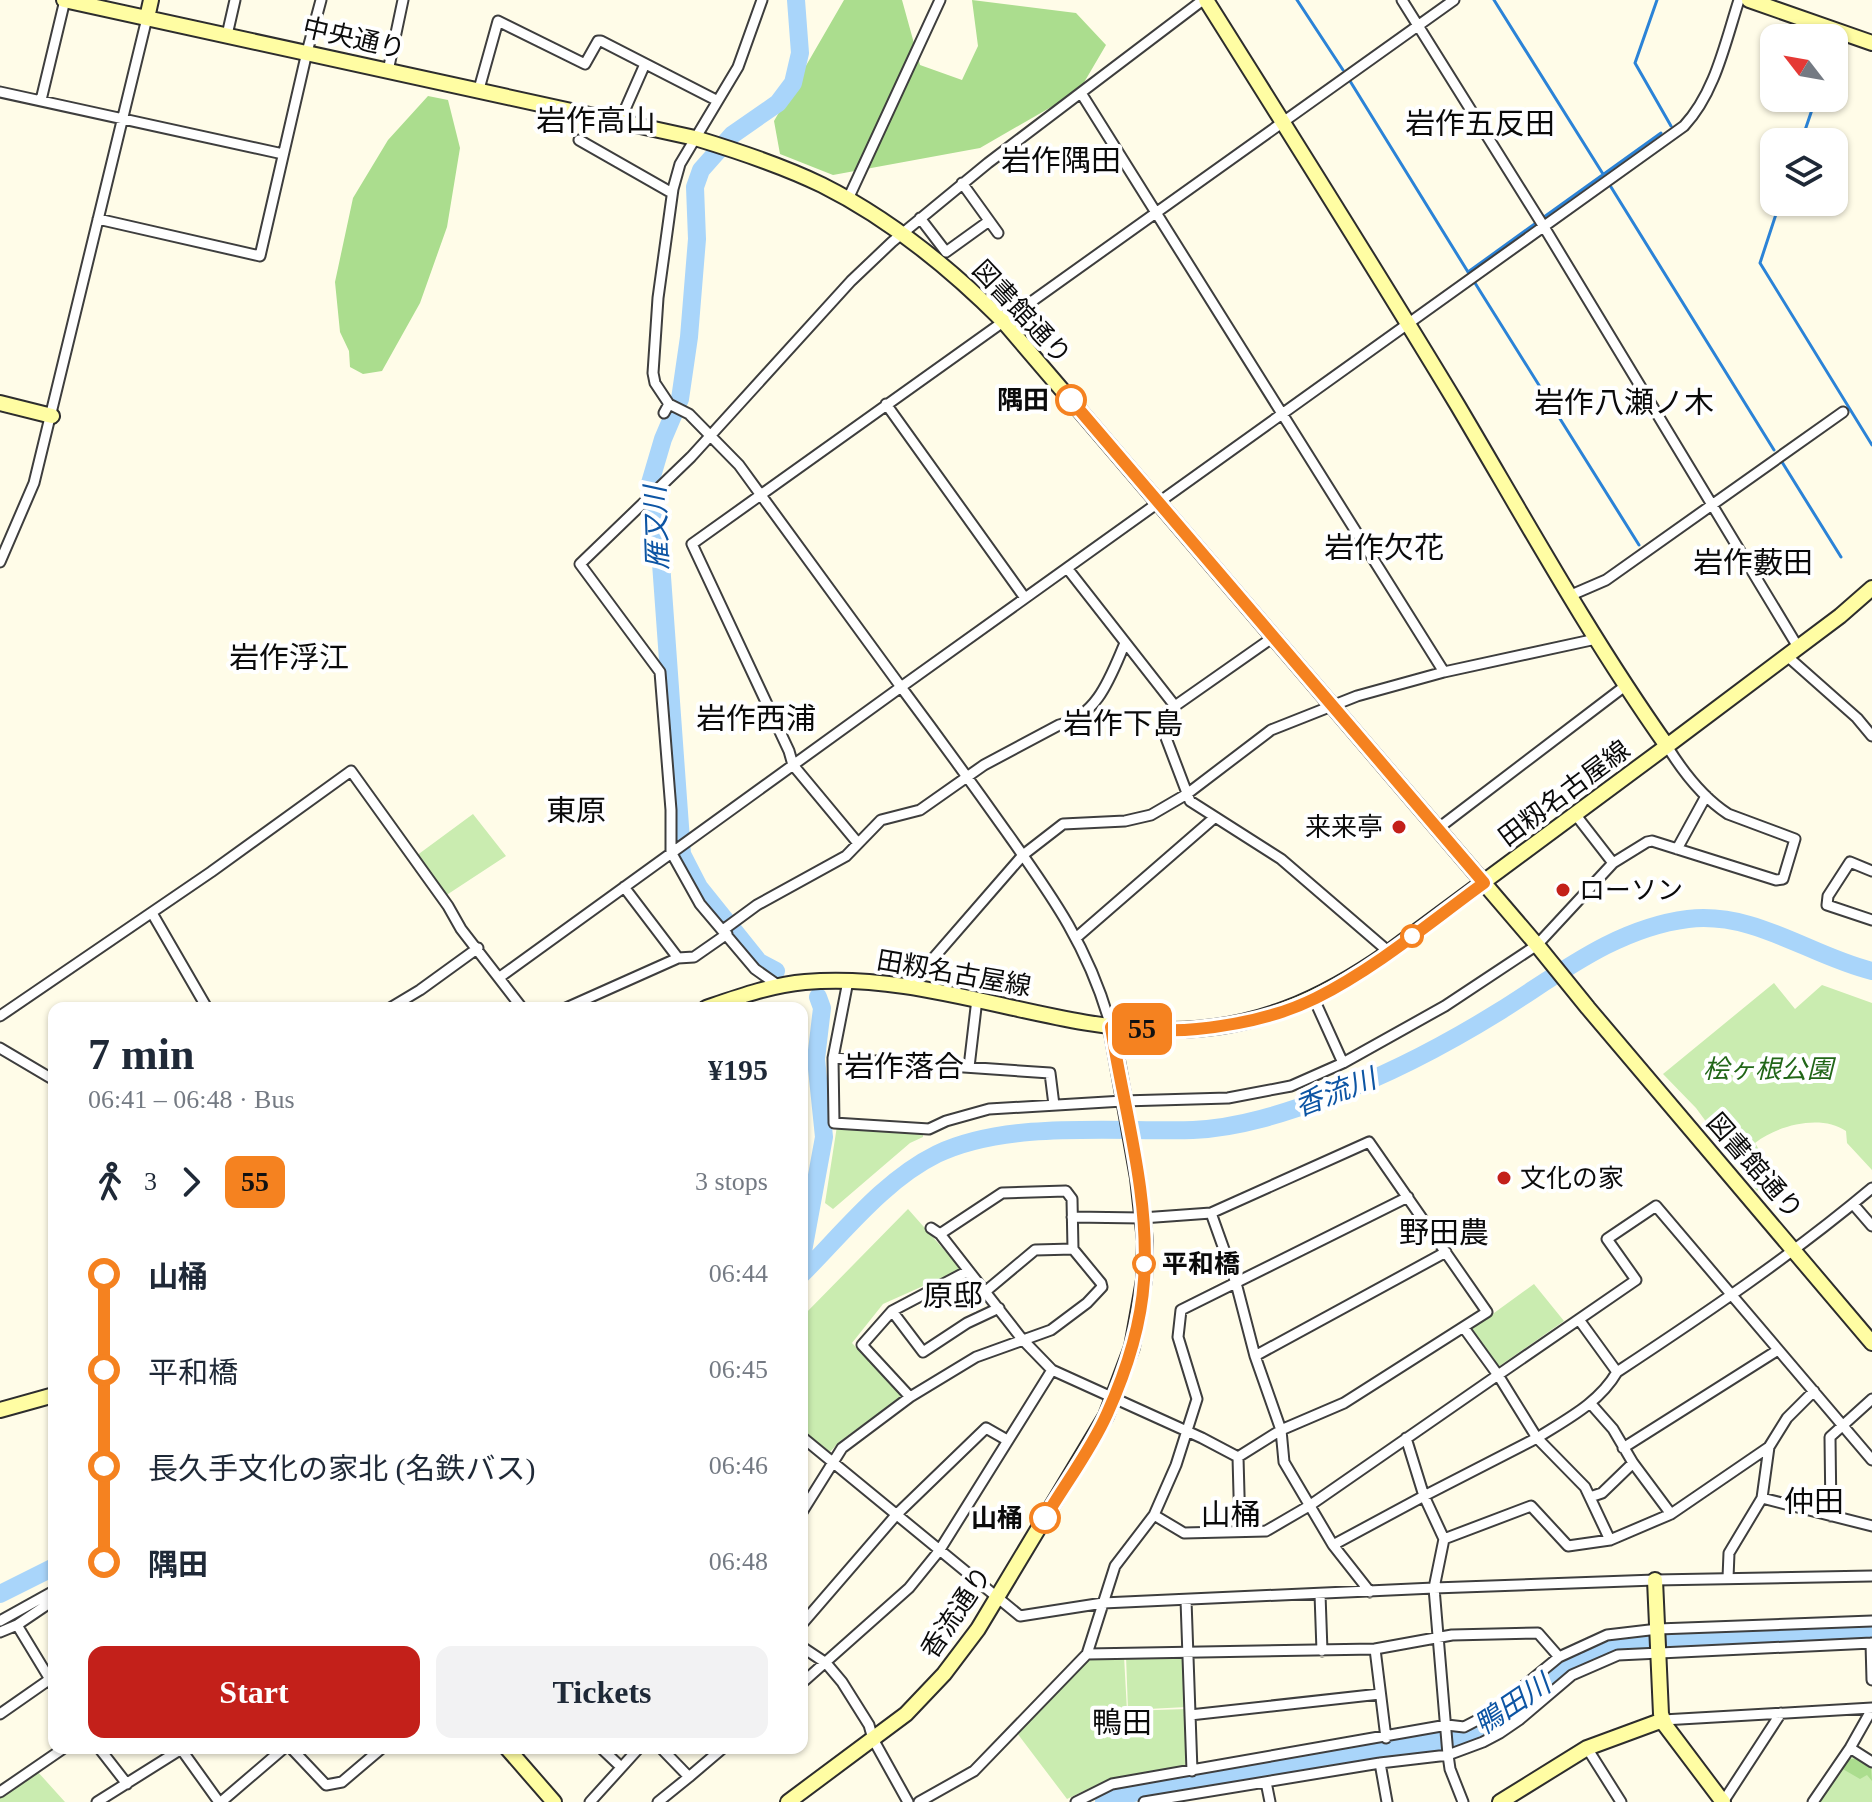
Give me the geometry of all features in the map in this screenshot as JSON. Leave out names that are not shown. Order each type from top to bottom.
[{"type":"street","points":[[41,100],[65,0]]},
{"type":"street","name":"中央通り","points":[[65,0],[447,83]]},
{"type":"street","points":[[0,562],[32,491],[151,0]]},
{"type":"street","points":[[227,35],[235,0]]},
{"type":"street","points":[[98,219],[260,256],[321,0]]},
{"type":"street","points":[[388,71],[403,0]]},
{"type":"street","points":[[762,0],[738,67],[680,164],[672,193],[658,298],[655,383],[668,407],[682,410],[712,435],[761,494],[1048,889],[1077,937],[1100,989],[1111,1027]]},
{"type":"street","points":[[848,199],[940,0]]},
{"type":"street","points":[[779,986],[755,969],[685,882],[671,852],[671,810],[660,672],[580,564],[652,498],[851,281],[902,233],[962,183],[1205,0],[1409,324],[1569,596],[1680,768],[1728,814],[1795,839],[1783,879],[1776,880],[1652,841],[1613,863],[1537,945],[1445,1006],[1343,1063],[1291,1086],[1228,1098],[989,1109],[929,1129],[834,1123],[833,1058],[848,981]]},
{"type":"street","points":[[1402,0],[1544,227],[1711,506],[1792,652],[1872,736]]},
{"type":"street","points":[[857,842],[793,765],[692,544],[1454,0]]},
{"type":"street","points":[[500,977],[1684,126],[1697,112],[1707,93],[1739,0]]},
{"type":"street","points":[[1749,0],[1872,43]]},
{"type":"street","points":[[479,89],[498,21],[585,64],[598,41],[601,41],[716,100]]},
{"type":"street","points":[[619,123],[645,64]]},
{"type":"street","name":"図書館通り","points":[[447,83],[695,138],[820,184],[902,233],[970,288],[1003,321],[1160,503],[1872,1343]]},
{"type":"street","points":[[0,92],[283,154]]},
{"type":"street","points":[[1081,93],[1444,672]]},
{"type":"street","points":[[579,140],[672,193]]},
{"type":"street","points":[[962,183],[998,233]]},
{"type":"street","points":[[920,218],[946,252],[989,221]]},
{"type":"street","points":[[0,403],[52,416]]},
{"type":"street","points":[[886,404],[1025,598]]},
{"type":"street","points":[[1569,596],[1606,580],[1843,412]]},
{"type":"street","points":[[1067,568],[1175,706]]},
{"type":"street","name":"田籾名古屋線","points":[[736,1002],[779,986],[848,981],[910,985],[1111,1027],[1170,1030],[1197,1029],[1262,1017],[1314,999],[1353,978],[1484,883],[1792,652],[1872,588]]},
{"type":"street","points":[[1272,638],[1168,711],[1163,730],[1190,801],[1281,859],[1389,952]]},
{"type":"street","points":[[910,985],[1023,855],[1063,824],[1139,818],[1170,806],[1271,730],[1357,696],[1444,672],[1596,639]]},
{"type":"street","points":[[579,1002],[678,958],[694,957],[757,905],[846,856],[881,820],[920,810],[984,765],[1059,725],[1072,722],[1101,697],[1125,643]]},
{"type":"street","points":[[1436,830],[1625,686]]},
{"type":"street","points":[[0,1016],[152,913],[351,771],[448,906],[461,929],[518,1002]]},
{"type":"street","points":[[1677,849],[1706,796]]},
{"type":"street","points":[[1575,814],[1613,863]]},
{"type":"street","points":[[1077,937],[1214,818]]},
{"type":"street","points":[[1872,871],[1850,862],[1828,896],[1827,905],[1872,920]]},
{"type":"street","points":[[624,887],[678,958]]},
{"type":"street","points":[[152,913],[204,1002]]},
{"type":"street","points":[[400,1002],[478,948]]},
{"type":"street","points":[[969,1067],[977,999]]},
{"type":"street","points":[[1314,999],[1343,1063]]},
{"type":"street","name":"香流通り","points":[[788,1802],[906,1714],[944,1674],[997,1598],[1106,1416],[1132,1347],[1144,1280],[1142,1218],[1111,1027]]},
{"type":"street","points":[[0,1048],[48,1076]]},
{"type":"street","points":[[833,1058],[1050,1073],[1054,1105]]},
{"type":"street","points":[[1072,1217],[1142,1218],[1211,1213],[1369,1142],[1487,1312],[1344,1403],[1281,1430],[1238,1457]]},
{"type":"street","points":[[1333,1545],[1537,1438],[1591,1404],[1617,1372],[1733,1296],[1795,1251],[1872,1188]]},
{"type":"street","points":[[808,1502],[842,1448],[910,1397],[976,1357],[1051,1330],[1087,1303],[1102,1287],[1073,1249],[1072,1199],[1066,1191],[1002,1193],[940,1234]]},
{"type":"street","points":[[919,1802],[974,1771],[1087,1654],[1115,1566],[1154,1515],[1176,1465],[1197,1399],[1178,1337],[1181,1310],[1408,1197]]},
{"type":"street","points":[[1853,1204],[1872,1226]]},
{"type":"street","points":[[1154,1515],[1184,1533],[1266,1531],[1309,1506],[1636,1280],[1607,1239],[1656,1206],[1872,1460]]},
{"type":"street","points":[[1211,1213],[1281,1430],[1284,1462],[1333,1545],[1370,1592]]},
{"type":"street","points":[[931,1228],[940,1234],[1022,1339],[1052,1370],[1238,1457]]},
{"type":"street","points":[[986,1291],[1035,1250],[1073,1249]]},
{"type":"street","points":[[1255,1356],[1446,1252]]},
{"type":"street","points":[[910,1397],[862,1345],[892,1311],[968,1271]]},
{"type":"street","points":[[892,1311],[923,1352],[967,1323],[999,1308]]},
{"type":"street","points":[[1580,1321],[1617,1372]]},
{"type":"street","points":[[1464,1328],[1537,1438],[1585,1487],[1610,1540]]},
{"type":"street","points":[[1623,1448],[1778,1350]]},
{"type":"street","points":[[808,1678],[909,1588],[939,1551],[1052,1370]]},
{"type":"street","points":[[1444,1539],[1531,1506],[1568,1546],[1610,1540],[1671,1514],[1769,1447],[1787,1418],[1814,1391]]},
{"type":"street","points":[[0,1410],[48,1397]]},
{"type":"street","points":[[1831,1516],[1830,1437],[1872,1399]]},
{"type":"street","points":[[1591,1404],[1613,1429],[1633,1463],[1671,1514]]},
{"type":"street","points":[[808,1617],[897,1514],[986,1428],[1007,1440]]},
{"type":"street","points":[[1406,1438],[1424,1496],[1444,1539],[1434,1588],[1448,1755],[1463,1802]]},
{"type":"street","points":[[808,1442],[1020,1616],[1103,1603],[1655,1580],[1872,1576]]},
{"type":"street","points":[[1728,1578],[1729,1553],[1762,1498],[1769,1447]]},
{"type":"street","points":[[1238,1457],[1240,1531]]},
{"type":"street","points":[[1590,1497],[1602,1493],[1633,1463]]},
{"type":"street","points":[[1762,1498],[1872,1526]]},
{"type":"street","points":[[1655,1580],[1663,1720],[1723,1802],[1781,1713]]},
{"type":"street","points":[[0,1621],[48,1594]]},
{"type":"street","points":[[1320,1594],[1322,1651]]},
{"type":"street","points":[[1186,1600],[1192,1771]]},
{"type":"street","points":[[0,1632],[17,1625],[48,1604]]},
{"type":"street","points":[[1144,1802],[1380,1763],[1448,1755],[1500,1733],[1585,1668],[1659,1641],[1872,1621]]},
{"type":"street","points":[[17,1625],[48,1675]]},
{"type":"street","points":[[1087,1654],[1375,1649],[1452,1635],[1538,1633],[1559,1657]]},
{"type":"street","points":[[1076,1802],[1112,1784],[1447,1725],[1464,1727],[1491,1713],[1559,1657],[1607,1635],[1659,1641],[1872,1643],[1872,1680]]},
{"type":"street","points":[[1375,1649],[1386,1738]]},
{"type":"street","points":[[808,1651],[826,1663],[869,1725],[873,1739],[908,1802]]},
{"type":"street","points":[[0,1714],[48,1684]]},
{"type":"street","points":[[1190,1715],[1380,1694]]},
{"type":"street","points":[[1500,1802],[1587,1748],[1663,1720],[1872,1709]]},
{"type":"street","points":[[1813,1802],[1872,1709]]},
{"type":"street","points":[[1587,1748],[1621,1802]]},
{"type":"street","points":[[1850,1748],[1872,1762]]},
{"type":"street","points":[[0,1792],[55,1754]]},
{"type":"street","points":[[104,1754],[127,1784]]},
{"type":"street","points":[[97,1802],[173,1754]]},
{"type":"street","points":[[186,1754],[220,1802],[277,1754]]},
{"type":"street","points":[[297,1754],[326,1785],[342,1782],[375,1754]]},
{"type":"street","points":[[512,1754],[554,1802]]},
{"type":"street","points":[[607,1754],[621,1767]]},
{"type":"street","points":[[594,1801],[633,1754]]},
{"type":"street","points":[[667,1754],[689,1777]]},
{"type":"street","points":[[658,1802],[716,1754]]},
{"type":"street","points":[[1380,1763],[1387,1802]]},
{"type":"street","points":[[1266,1782],[1270,1802]]},
{"type":"green space","points":[[844,0],[902,0],[920,65],[962,80],[978,46],[972,0],[1076,13],[1106,45],[1079,91],[980,148],[833,175],[780,154],[774,121]]},
{"type":"green space","points":[[428,96],[448,100],[460,148],[447,227],[420,303],[382,371],[363,374],[350,367],[349,351],[340,332],[335,282],[353,198],[388,140]]},
{"type":"green space","points":[[473,814],[506,856],[445,896],[416,856]]},
{"type":"green space","name":"桧ヶ根公園","points":[[1774,983],[1795,1009],[1822,985],[1872,1003],[1872,1170],[1847,1143],[1846,1131],[1824,1123],[1800,1124],[1775,1131],[1755,1143],[1768,1165],[1761,1176],[1766,1182],[1757,1191],[1696,1108],[1663,1074]]},
{"type":"green space","points":[[837,1126],[923,1133],[923,1137],[910,1143],[833,1209],[825,1203]]},
{"type":"green space","points":[[908,1209],[961,1269],[883,1304],[852,1343],[902,1396],[830,1452],[808,1435],[808,1311]]},
{"type":"green space","points":[[1534,1284],[1564,1321],[1498,1367],[1472,1329]]},
{"type":"green space","points":[[1088,1656],[1124,1656],[1127,1711],[1187,1709],[1185,1767],[1109,1779],[1067,1799],[1017,1733]]},
{"type":"green space","points":[[1126,1656],[1184,1657],[1187,1707],[1128,1710]]},
{"type":"green space","points":[[1854,1754],[1872,1766],[1872,1802],[1819,1802],[1850,1755]]},
{"type":"green space","points":[[1848,1759],[1871,1767],[1872,1781],[1867,1775],[1860,1779],[1841,1768]]},
{"type":"green space","points":[[37,1771],[65,1802],[0,1802],[0,1798]]},
{"type":"waterway","name":"雁又川","points":[[776,971],[759,962],[699,887],[682,854],[661,563],[650,483],[663,439],[680,399],[697,239],[695,187],[701,170],[732,135],[778,103],[793,83],[800,53],[796,0]]},
{"type":"waterway","points":[[1297,0],[1343,70]]},
{"type":"waterway","points":[[1494,0],[1603,174]]},
{"type":"waterway","points":[[1657,0],[1635,63],[1671,126]]},
{"type":"waterway","points":[[1350,81],[1468,272]]},
{"type":"waterway","points":[[1806,128],[1811,112]]},
{"type":"waterway","points":[[1544,217],[1661,133]]},
{"type":"waterway","points":[[1611,187],[1774,450]]},
{"type":"waterway","points":[[1775,216],[1760,263],[1872,445]]},
{"type":"waterway","points":[[1468,272],[1536,223]]},
{"type":"waterway","points":[[1475,283],[1639,545]]},
{"type":"waterway","points":[[1782,462],[1841,557]]},
{"type":"waterway","name":"香流川","points":[[808,1268],[899,1178],[937,1154],[965,1143],[1029,1132],[1193,1130],[1245,1123],[1279,1114],[1350,1088],[1416,1058],[1479,1024],[1589,954],[1662,924],[1713,918],[1736,922],[1782,936],[1872,971]]},
{"type":"waterway","name":"雁又川","points":[[808,1224],[824,1137],[816,1059],[822,1008],[818,997]]},
{"type":"waterway","name":"香流川","points":[[0,1594],[48,1570]]},
{"type":"waterway","name":"鴨田川","points":[[1104,1802],[1159,1787],[1458,1738],[1490,1725],[1530,1698],[1576,1659],[1604,1647],[1649,1640],[1872,1633]]},
{"type":"bus line","name":"55","points":[[1045,1518],[1106,1416],[1132,1347],[1144,1280],[1145,1241],[1138,1178],[1111,1027],[1197,1029],[1262,1017],[1314,999],[1353,978],[1484,883],[1071,400]]},
{"type":"place","name":"隅田","points":[[1071,400]]},
{"type":"place","name":"来来亭","points":[[1399,827]]},
{"type":"place","name":"ローソン","points":[[1563,890]]},
{"type":"place","name":"文化の家","points":[[1504,1178]]},
{"type":"place","name":"平和橋","points":[[1144,1264]]},
{"type":"place","name":"山桶","points":[[1045,1518]]},
{"type":"district","name":"岩作高山","points":[[596,121]]},
{"type":"district","name":"岩作五反田","points":[[1480,124]]},
{"type":"district","name":"岩作隅田","points":[[1061,161]]},
{"type":"district","name":"岩作八瀬ノ木","points":[[1624,403]]},
{"type":"district","name":"岩作欠花","points":[[1384,548]]},
{"type":"district","name":"岩作藪田","points":[[1753,563]]},
{"type":"district","name":"岩作浮江","points":[[289,658]]},
{"type":"district","name":"岩作西浦","points":[[756,719]]},
{"type":"district","name":"岩作下島","points":[[1123,724]]},
{"type":"district","name":"東原","points":[[576,811]]},
{"type":"district","name":"岩作落合","points":[[904,1067]]},
{"type":"district","name":"野田農","points":[[1444,1233]]},
{"type":"district","name":"原邸","points":[[953,1296]]},
{"type":"district","name":"仲田","points":[[1814,1502]]},
{"type":"district","name":"山桶","points":[[1231,1515]]},
{"type":"district","name":"鴨田","points":[[1122,1723]]}]
